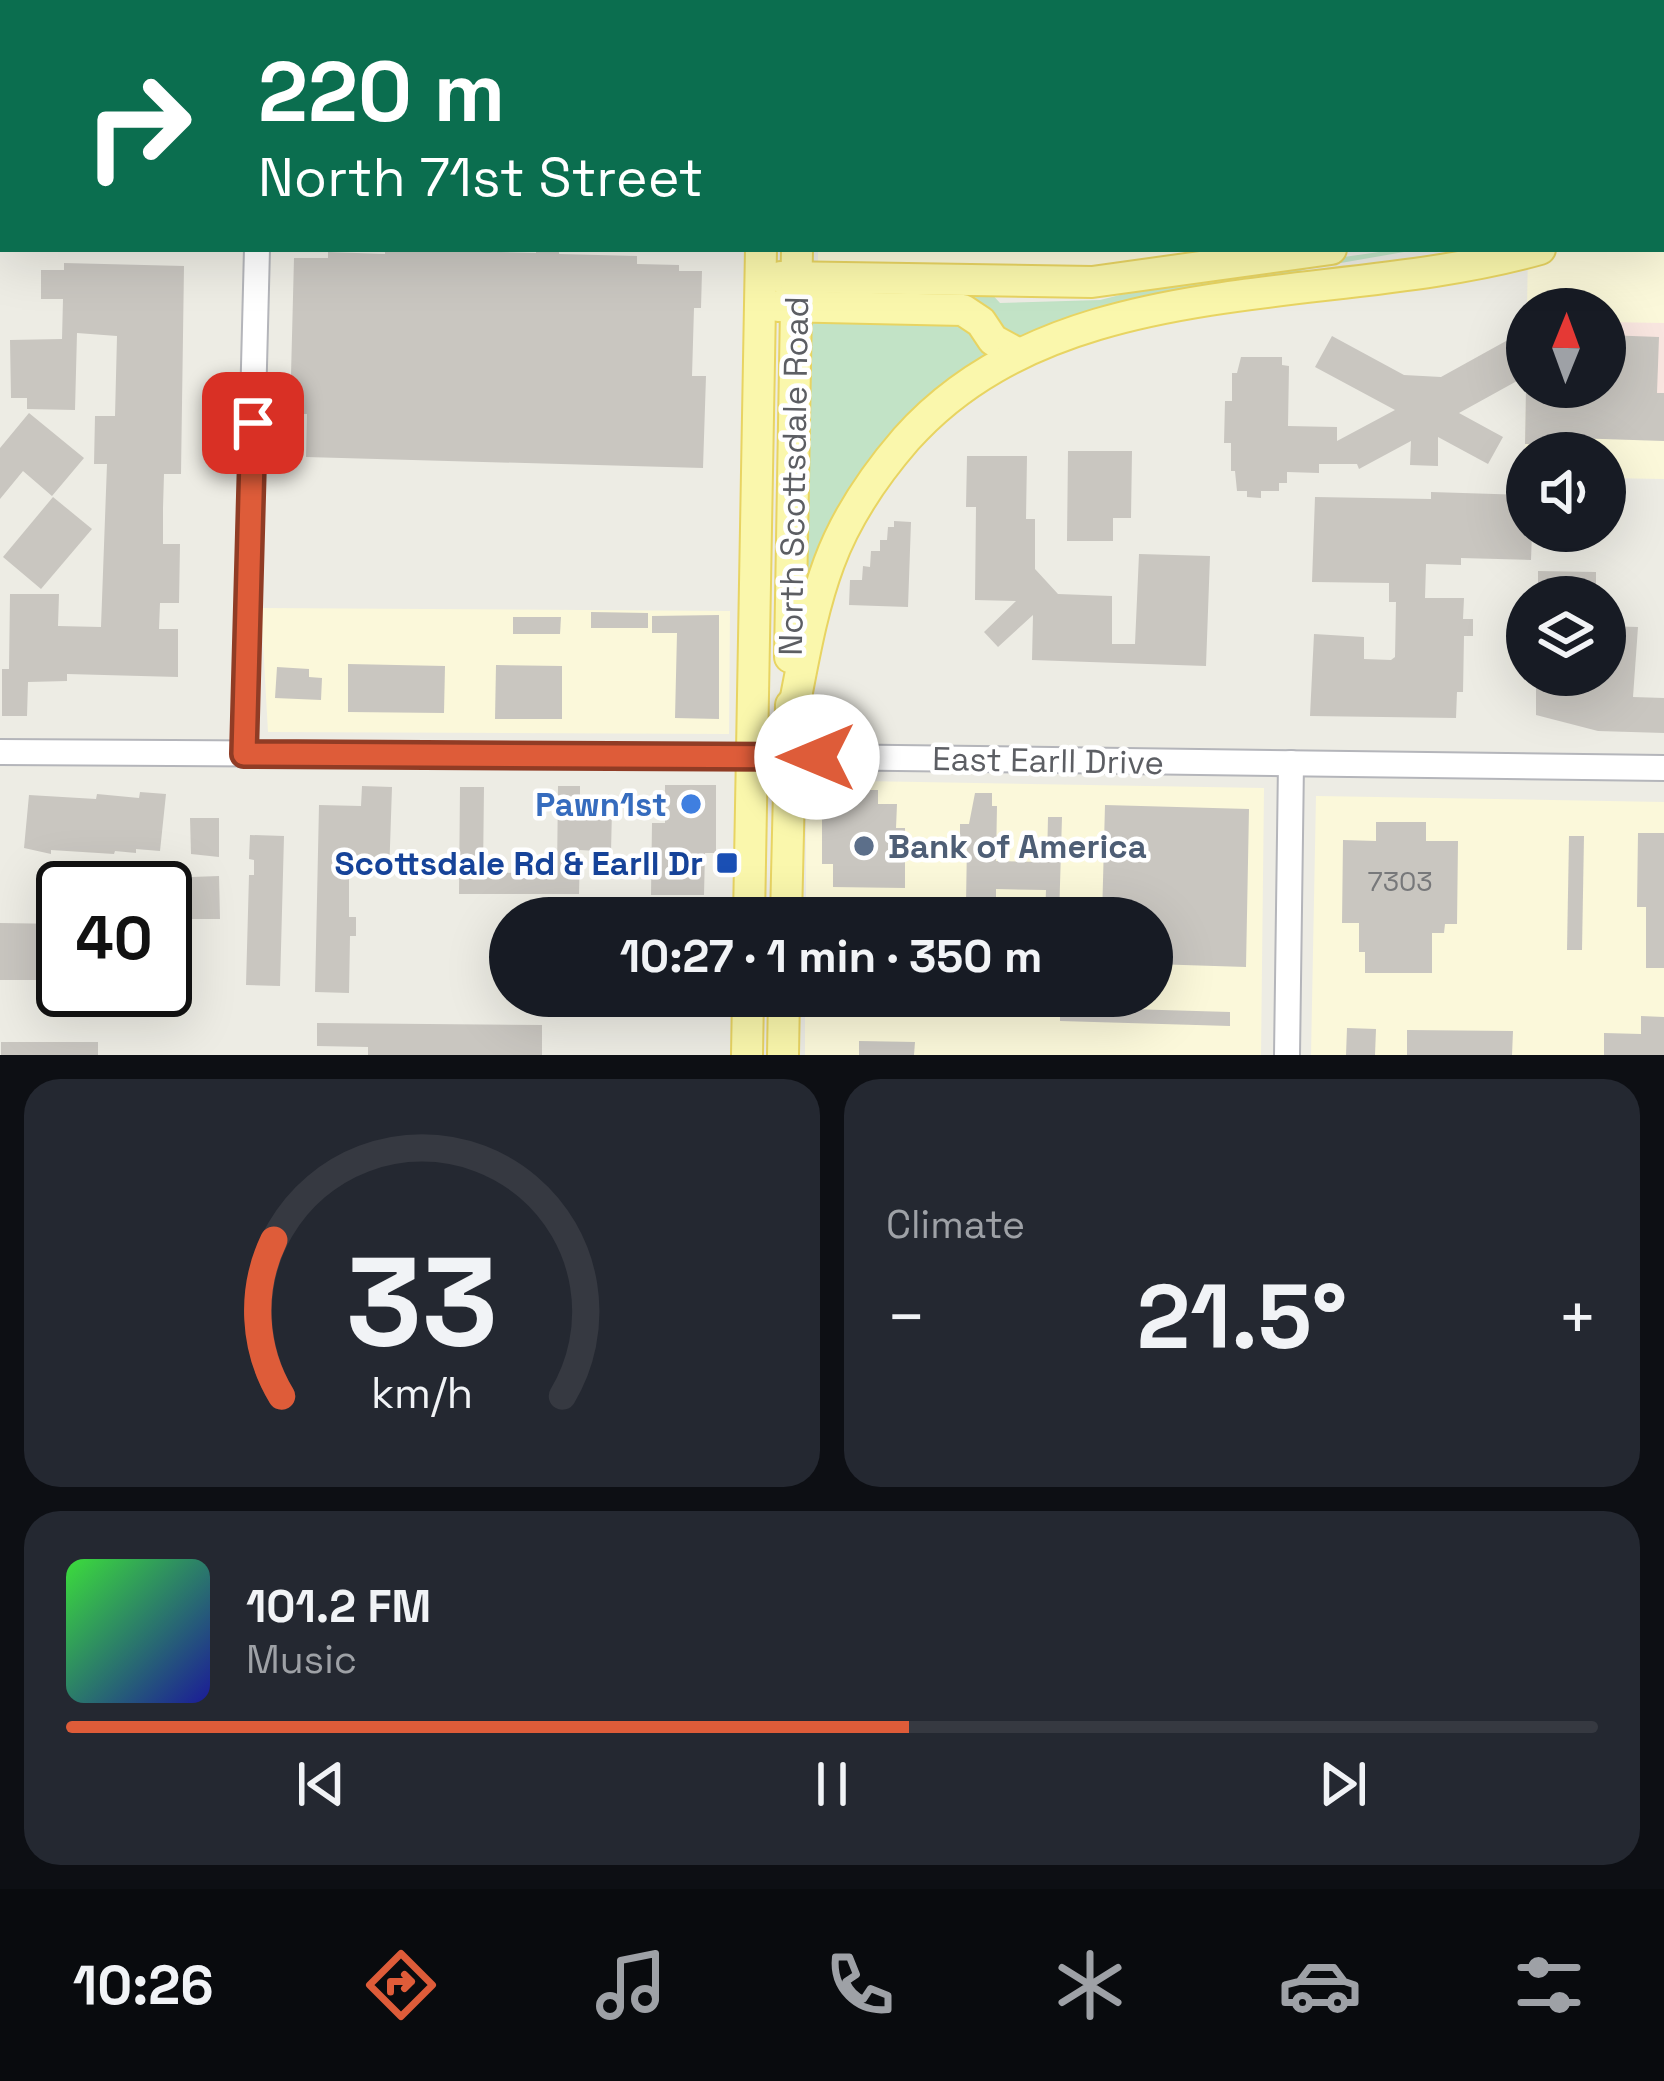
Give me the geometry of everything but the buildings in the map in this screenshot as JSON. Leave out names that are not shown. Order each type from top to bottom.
[{"type":"main road","points":[[981,322],[987,305],[999,296],[1060,296],[1123,280],[1311,252]]},
{"type":"main road","points":[[791,722],[816,602],[830,559],[859,502],[916,428],[963,387],[1017,353],[1099,322],[1348,283],[1443,259],[1511,252]]},
{"type":"main road","points":[[761,277],[1123,280]]},
{"type":"main road","name":"North Scottsdale Road","points":[[750,897],[761,277]]},
{"type":"main road","points":[[796,277],[957,309],[981,322],[993,340],[1017,353]]},
{"type":"main road","name":"North Scottsdale Road","points":[[787,897],[796,277]]},
{"type":"main road","points":[[747,1055],[748,1017]]},
{"type":"main road","points":[[783,1055],[784,1017]]},
{"type":"street","points":[[244,754],[257,252]]},
{"type":"street","name":"East Earll Drive","points":[[0,752],[1664,768]]},
{"type":"street","points":[[1287,1055],[1292,763]]},
{"type":"shaded area","points":[[818,252],[1205,252],[1044,274],[818,270]]},
{"type":"shaded area","points":[[1528,252],[1664,252],[1664,479],[1626,478],[1626,432],[1526,432],[1526,408],[1626,408],[1626,288],[1527,288]]},
{"type":"shaded area","points":[[1626,322],[1664,323],[1664,425],[1626,401]]},
{"type":"shaded area","points":[[261,608],[730,611],[729,734],[268,732]]},
{"type":"shaded area","points":[[806,780],[1264,788],[1261,1055],[805,1055],[805,1017],[1173,1017],[1173,897],[806,897]]},
{"type":"shaded area","points":[[1316,796],[1664,802],[1664,1055],[1311,1055]]},
{"type":"green space","points":[[1404,252],[1104,308],[1023,336],[927,399],[889,439],[806,582],[806,327],[820,286],[989,291],[1000,303],[1100,300],[1176,281]]},
{"type":"place","name":"Pawn1st","points":[[691,804]]},
{"type":"place","name":"Bank of America","points":[[864,846]]},
{"type":"place","name":"Scottsdale Rd & Earll Dr","points":[[727,863]]},
{"type":"route","points":[[253,423],[244,754],[817,757]]}]
